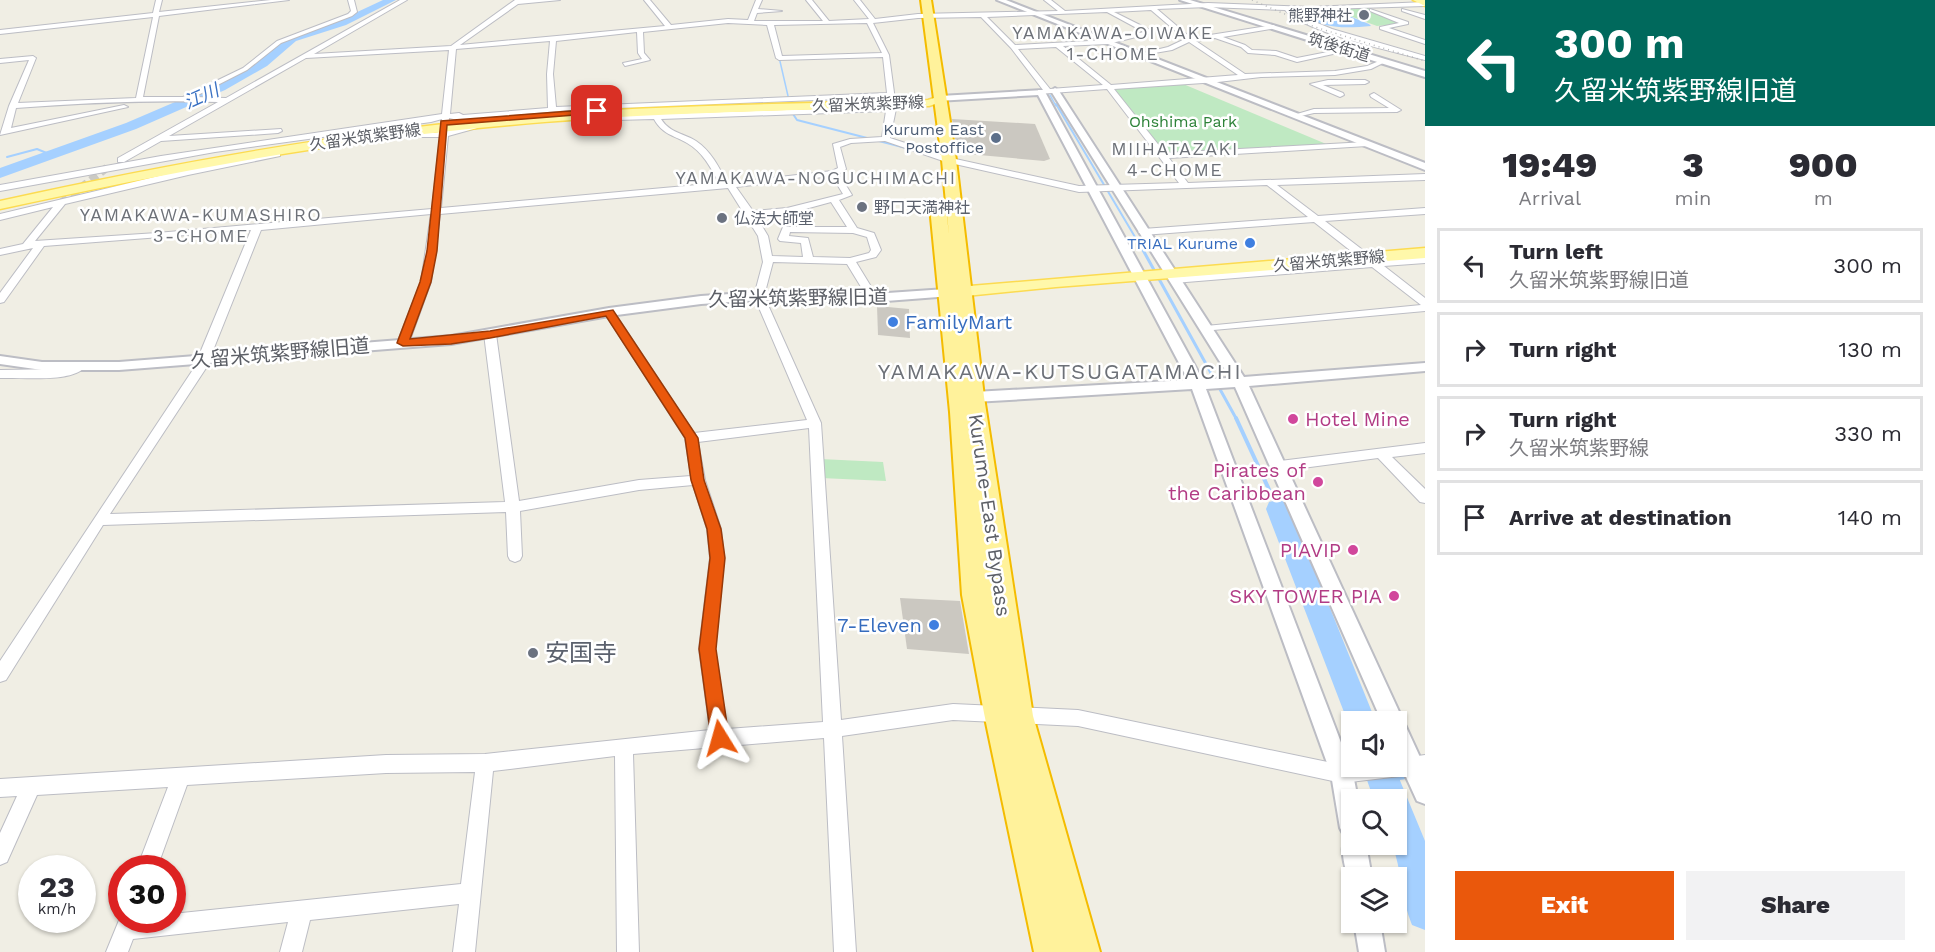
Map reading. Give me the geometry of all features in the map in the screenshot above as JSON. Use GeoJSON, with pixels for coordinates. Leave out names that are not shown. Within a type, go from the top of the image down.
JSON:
{"type":"FeatureCollection","features":[{"type":"Feature","properties":{"kind":"highway","name":"Kurume-East Bypass"},"geometry":{"type":"LineString","coordinates":[[922,8],[932,100],[943,156],[955,292],[960,412],[975,595],[1008,715],[1082,952]]}},
{"type":"Feature","properties":{"kind":"highway","name":"Kurume-East Bypass"},"geometry":{"type":"LineString","coordinates":[[955,292],[974,397],[1008,715],[1052,952]]}},
{"type":"Feature","properties":{"kind":"main road"},"geometry":{"type":"LineString","coordinates":[[1418,0],[1425,4]]}},
{"type":"Feature","properties":{"kind":"main road","name":"久留米筑紫野線"},"geometry":{"type":"LineString","coordinates":[[0,199],[240,152],[444,125],[655,110],[932,100]]}},
{"type":"Feature","properties":{"kind":"main road","name":"久留米筑紫野線"},"geometry":{"type":"LineString","coordinates":[[0,205],[221,159],[444,125]]}},
{"type":"Feature","properties":{"kind":"main road","name":"久留米筑紫野線"},"geometry":{"type":"LineString","coordinates":[[955,292],[1142,275],[1172,277],[1370,261],[1425,253]]}},
{"type":"Feature","properties":{"kind":"street"},"geometry":{"type":"LineString","coordinates":[[159,0],[139,99],[228,100]]}},
{"type":"Feature","properties":{"kind":"street"},"geometry":{"type":"LineString","coordinates":[[0,32],[286,0]]}},
{"type":"Feature","properties":{"kind":"street"},"geometry":{"type":"LineString","coordinates":[[184,99],[245,69],[279,42],[350,15],[354,12],[351,0]]}},
{"type":"Feature","properties":{"kind":"street"},"geometry":{"type":"LineString","coordinates":[[110,166],[404,0]]}},
{"type":"Feature","properties":{"kind":"street"},"geometry":{"type":"LineString","coordinates":[[403,343],[426,282],[432,251],[453,46],[518,1],[557,0]]}},
{"type":"Feature","properties":{"kind":"street"},"geometry":{"type":"LineString","coordinates":[[647,0],[669,26]]}},
{"type":"Feature","properties":{"kind":"street"},"geometry":{"type":"LineString","coordinates":[[751,21],[757,11],[759,0]]}},
{"type":"Feature","properties":{"kind":"street"},"geometry":{"type":"LineString","coordinates":[[809,0],[827,22]]}},
{"type":"Feature","properties":{"kind":"street"},"geometry":{"type":"LineString","coordinates":[[857,0],[871,21],[886,55],[891,102],[886,139]]}},
{"type":"Feature","properties":{"kind":"street"},"geometry":{"type":"LineString","coordinates":[[1000,0],[1040,14]]}},
{"type":"Feature","properties":{"kind":"street"},"geometry":{"type":"LineString","coordinates":[[1008,0],[1202,80],[1425,165]]}},
{"type":"Feature","properties":{"kind":"street"},"geometry":{"type":"LineString","coordinates":[[1047,0],[1064,13]]}},
{"type":"Feature","properties":{"kind":"street"},"geometry":{"type":"LineString","coordinates":[[1121,0],[1138,10]]}},
{"type":"Feature","properties":{"kind":"street","name":"筑後街道"},"geometry":{"type":"LineString","coordinates":[[1183,0],[1425,74]]}},
{"type":"Feature","properties":{"kind":"street"},"geometry":{"type":"LineString","coordinates":[[1296,0],[1311,9]]}},
{"type":"Feature","properties":{"kind":"street"},"geometry":{"type":"LineString","coordinates":[[1316,0],[1324,9]]}},
{"type":"Feature","properties":{"kind":"street"},"geometry":{"type":"LineString","coordinates":[[306,56],[496,45],[669,26],[751,21],[770,23],[871,21],[922,8],[983,16],[1203,5],[1324,9],[1425,4]]}},
{"type":"Feature","properties":{"kind":"street"},"geometry":{"type":"LineString","coordinates":[[1393,6],[1425,17]]}},
{"type":"Feature","properties":{"kind":"street"},"geometry":{"type":"LineString","coordinates":[[1368,8],[1406,23],[1382,28],[1425,42]]}},
{"type":"Feature","properties":{"kind":"street"},"geometry":{"type":"LineString","coordinates":[[1153,9],[1189,40],[1244,76]]}},
{"type":"Feature","properties":{"kind":"street"},"geometry":{"type":"LineString","coordinates":[[1291,9],[1287,11],[1295,16],[1394,50],[1425,58]]}},
{"type":"Feature","properties":{"kind":"street"},"geometry":{"type":"LineString","coordinates":[[757,11],[779,11]]}},
{"type":"Feature","properties":{"kind":"street"},"geometry":{"type":"LineString","coordinates":[[1013,47],[1111,42],[1150,32],[1108,11]]}},
{"type":"Feature","properties":{"kind":"street"},"geometry":{"type":"LineString","coordinates":[[983,16],[1013,47],[1048,91],[1119,189],[1143,232],[1240,382],[1280,466],[1388,711]]}},
{"type":"Feature","properties":{"kind":"street"},"geometry":{"type":"LineString","coordinates":[[770,23],[779,58],[886,55]]}},
{"type":"Feature","properties":{"kind":"street"},"geometry":{"type":"LineString","coordinates":[[1145,54],[1170,49],[1189,40],[1274,27]]}},
{"type":"Feature","properties":{"kind":"street"},"geometry":{"type":"LineString","coordinates":[[625,64],[647,60],[641,53],[640,30]]}},
{"type":"Feature","properties":{"kind":"street"},"geometry":{"type":"LineString","coordinates":[[1365,37],[1391,31]]}},
{"type":"Feature","properties":{"kind":"street"},"geometry":{"type":"LineString","coordinates":[[1215,36],[1243,46],[1250,52],[1276,53],[1297,60],[1347,50]]}},
{"type":"Feature","properties":{"kind":"street"},"geometry":{"type":"LineString","coordinates":[[1398,40],[1425,36]]}},
{"type":"Feature","properties":{"kind":"street"},"geometry":{"type":"LineString","coordinates":[[552,110],[550,74],[553,39]]}},
{"type":"Feature","properties":{"kind":"street"},"geometry":{"type":"LineString","coordinates":[[1111,42],[1301,114],[1425,165]]}},
{"type":"Feature","properties":{"kind":"street"},"geometry":{"type":"LineString","coordinates":[[1058,45],[1109,87],[1186,186]]}},
{"type":"Feature","properties":{"kind":"street"},"geometry":{"type":"LineString","coordinates":[[1369,57],[1394,50]]}},
{"type":"Feature","properties":{"kind":"street"},"geometry":{"type":"LineString","coordinates":[[1308,57],[1329,62]]}},
{"type":"Feature","properties":{"kind":"street"},"geometry":{"type":"LineString","coordinates":[[0,61],[33,58],[3,132]]}},
{"type":"Feature","properties":{"kind":"street"},"geometry":{"type":"LineString","coordinates":[[932,100],[1202,80],[1218,82],[1244,76],[1361,70],[1384,61]]}},
{"type":"Feature","properties":{"kind":"street"},"geometry":{"type":"LineString","coordinates":[[1340,64],[1361,70]]}},
{"type":"Feature","properties":{"kind":"street"},"geometry":{"type":"LineString","coordinates":[[1297,74],[1340,95]]}},
{"type":"Feature","properties":{"kind":"street"},"geometry":{"type":"LineString","coordinates":[[1317,85],[1328,82],[1365,82]]}},
{"type":"Feature","properties":{"kind":"street"},"geometry":{"type":"LineString","coordinates":[[1048,91],[1092,189],[1142,275],[1197,383],[1341,771]]}},
{"type":"Feature","properties":{"kind":"street"},"geometry":{"type":"LineString","coordinates":[[1301,114],[1314,111],[1397,110],[1374,95]]}},
{"type":"Feature","properties":{"kind":"street"},"geometry":{"type":"LineString","coordinates":[[13,106],[168,99]]}},
{"type":"Feature","properties":{"kind":"street"},"geometry":{"type":"LineString","coordinates":[[3,132],[168,99]]}},
{"type":"Feature","properties":{"kind":"street"},"geometry":{"type":"LineString","coordinates":[[0,217],[188,172],[290,152],[379,138],[430,133],[432,136],[459,115],[458,118],[552,110],[655,110],[668,134],[695,144],[706,154],[727,185],[751,214],[765,237],[769,259],[766,279],[759,296],[815,423],[845,952]]}},
{"type":"Feature","properties":{"kind":"street"},"geometry":{"type":"LineString","coordinates":[[0,188],[110,166],[276,139],[431,120],[444,125]]}},
{"type":"Feature","properties":{"kind":"street"},"geometry":{"type":"LineString","coordinates":[[158,140],[371,124],[377,127]]}},
{"type":"Feature","properties":{"kind":"street"},"geometry":{"type":"LineString","coordinates":[[0,252],[28,244],[121,239],[727,185],[834,173],[843,169],[836,146],[850,141],[886,139],[943,156],[1079,189],[1425,177]]}},
{"type":"Feature","properties":{"kind":"street"},"geometry":{"type":"LineString","coordinates":[[1164,156],[1367,144]]}},
{"type":"Feature","properties":{"kind":"street"},"geometry":{"type":"LineString","coordinates":[[751,214],[776,212],[848,195],[834,173]]}},
{"type":"Feature","properties":{"kind":"street"},"geometry":{"type":"LineString","coordinates":[[1267,182],[1425,303]]}},
{"type":"Feature","properties":{"kind":"street"},"geometry":{"type":"LineString","coordinates":[[833,198],[854,230]]}},
{"type":"Feature","properties":{"kind":"street"},"geometry":{"type":"LineString","coordinates":[[28,244],[61,203]]}},
{"type":"Feature","properties":{"kind":"street"},"geometry":{"type":"LineString","coordinates":[[1143,232],[1425,211]]}},
{"type":"Feature","properties":{"kind":"street"},"geometry":{"type":"LineString","coordinates":[[776,212],[786,229],[783,239],[805,240],[809,260]]}},
{"type":"Feature","properties":{"kind":"street"},"geometry":{"type":"LineString","coordinates":[[0,675],[206,359],[206,353],[257,227]]}},
{"type":"Feature","properties":{"kind":"street"},"geometry":{"type":"LineString","coordinates":[[769,259],[850,261],[873,255],[876,250],[871,235],[854,230],[786,229]]}},
{"type":"Feature","properties":{"kind":"street"},"geometry":{"type":"LineString","coordinates":[[0,300],[41,243]]}},
{"type":"Feature","properties":{"kind":"street"},"geometry":{"type":"LineString","coordinates":[[1370,261],[1425,260]]}},
{"type":"Feature","properties":{"kind":"street"},"geometry":{"type":"LineString","coordinates":[[850,261],[873,298]]}},
{"type":"Feature","properties":{"kind":"street","name":"久留米筑紫野線旧道"},"geometry":{"type":"LineString","coordinates":[[0,360],[78,368],[206,359],[451,340],[609,312],[701,300],[759,296],[873,298],[955,292]]}},
{"type":"Feature","properties":{"kind":"street"},"geometry":{"type":"LineString","coordinates":[[1206,329],[1425,308]]}},
{"type":"Feature","properties":{"kind":"street"},"geometry":{"type":"LineString","coordinates":[[609,312],[692,438],[698,480],[714,529],[717,558],[707,649],[720,738]]}},
{"type":"Feature","properties":{"kind":"street"},"geometry":{"type":"LineString","coordinates":[[490,334],[513,507],[515,556]]}},
{"type":"Feature","properties":{"kind":"street","name":"久留米筑紫野線旧道"},"geometry":{"type":"LineString","coordinates":[[0,348],[38,357],[69,358],[76,362],[78,368]]}},
{"type":"Feature","properties":{"kind":"street"},"geometry":{"type":"LineString","coordinates":[[974,397],[1240,382],[1425,367]]}},
{"type":"Feature","properties":{"kind":"street"},"geometry":{"type":"LineString","coordinates":[[0,374],[66,373],[78,368]]}},
{"type":"Feature","properties":{"kind":"street"},"geometry":{"type":"LineString","coordinates":[[692,438],[815,423]]}},
{"type":"Feature","properties":{"kind":"street"},"geometry":{"type":"LineString","coordinates":[[1280,466],[1425,448]]}},
{"type":"Feature","properties":{"kind":"street"},"geometry":{"type":"LineString","coordinates":[[1383,454],[1425,498]]}},
{"type":"Feature","properties":{"kind":"street"},"geometry":{"type":"LineString","coordinates":[[99,520],[513,507],[639,485],[698,480]]}},
{"type":"Feature","properties":{"kind":"street"},"geometry":{"type":"LineString","coordinates":[[0,788],[386,764],[485,763],[624,747],[834,729],[953,712],[1078,718],[1341,774]]}},
{"type":"Feature","properties":{"kind":"street"},"geometry":{"type":"LineString","coordinates":[[1407,746],[1419,765],[1425,793]]}},
{"type":"Feature","properties":{"kind":"street"},"geometry":{"type":"LineString","coordinates":[[624,747],[628,952]]}},
{"type":"Feature","properties":{"kind":"street"},"geometry":{"type":"LineString","coordinates":[[464,952],[485,763]]}},
{"type":"Feature","properties":{"kind":"street"},"geometry":{"type":"LineString","coordinates":[[152,855],[181,776]]}},
{"type":"Feature","properties":{"kind":"street"},"geometry":{"type":"LineString","coordinates":[[0,855],[31,786]]}},
{"type":"Feature","properties":{"kind":"street"},"geometry":{"type":"LineString","coordinates":[[186,919],[471,893]]}},
{"type":"Feature","properties":{"kind":"street"},"geometry":{"type":"LineString","coordinates":[[291,952],[302,909]]}},
{"type":"Feature","properties":{"kind":"street"},"geometry":{"type":"LineString","coordinates":[[117,952],[124,933]]}},
{"type":"Feature","properties":{"kind":"street"},"geometry":{"type":"LineString","coordinates":[[1369,933],[1372,952]]}},
{"type":"Feature","properties":{"kind":"green space"},"geometry":{"type":"Polygon","coordinates":[[[1368,8],[1406,23],[1377,26],[1331,9],[1368,8]]]}},
{"type":"Feature","properties":{"kind":"green space","name":"Ohshima Park"},"geometry":{"type":"Polygon","coordinates":[[[1176,81],[1331,146],[1163,156],[1156,148],[1153,138],[1109,87],[1176,81]]]}},
{"type":"Feature","properties":{"kind":"green space"},"geometry":{"type":"Polygon","coordinates":[[[820,459],[883,462],[886,481],[821,478],[820,459]]]}},
{"type":"Feature","properties":{"kind":"water"},"geometry":{"type":"Polygon","coordinates":[[[1334,10],[1371,26],[1331,26],[1294,12],[1334,10]]]}},
{"type":"Feature","properties":{"kind":"building","name":"Kurume East Postoffice"},"geometry":{"type":"Polygon","coordinates":[[[952,119],[1035,124],[1050,159],[1044,161],[957,153],[952,119]]]}},
{"type":"Feature","properties":{"kind":"building","name":"FamilyMart"},"geometry":{"type":"Polygon","coordinates":[[[877,306],[909,309],[910,338],[878,335],[877,306]]]}},
{"type":"Feature","properties":{"kind":"building","name":"7-Eleven"},"geometry":{"type":"Polygon","coordinates":[[[900,598],[960,601],[969,654],[907,649],[900,598]]]}},
{"type":"Feature","properties":{"kind":"waterway","name":"江川"},"geometry":{"type":"LineString","coordinates":[[0,173],[131,126],[221,87],[263,63],[292,39],[342,23],[391,0]]}},
{"type":"Feature","properties":{"kind":"waterway"},"geometry":{"type":"LineString","coordinates":[[779,57],[788,96]]}},
{"type":"Feature","properties":{"kind":"waterway"},"geometry":{"type":"LineString","coordinates":[[1050,95],[1056,106]]}},
{"type":"Feature","properties":{"kind":"waterway"},"geometry":{"type":"LineString","coordinates":[[1056,104],[1138,242]]}},
{"type":"Feature","properties":{"kind":"waterway"},"geometry":{"type":"LineString","coordinates":[[793,114],[797,120],[910,149]]}},
{"type":"Feature","properties":{"kind":"waterway"},"geometry":{"type":"LineString","coordinates":[[7,157],[37,149],[49,154]]}},
{"type":"Feature","properties":{"kind":"waterway"},"geometry":{"type":"LineString","coordinates":[[1138,241],[1237,419]]}},
{"type":"Feature","properties":{"kind":"waterway"},"geometry":{"type":"LineString","coordinates":[[1237,419],[1278,509]]}},
{"type":"Feature","properties":{"kind":"waterway"},"geometry":{"type":"LineString","coordinates":[[1278,509],[1357,711]]}},
{"type":"Feature","properties":{"kind":"waterway"},"geometry":{"type":"LineString","coordinates":[[1383,780],[1409,776]]}},
{"type":"Feature","properties":{"kind":"waterway"},"geometry":{"type":"LineString","coordinates":[[1382,777],[1387,789]]}},
{"type":"Feature","properties":{"kind":"waterway"},"geometry":{"type":"LineString","coordinates":[[1407,840],[1414,857],[1425,912]]}},
{"type":"Feature","properties":{"kind":"tunnel"},"geometry":{"type":"LineString","coordinates":[[61,203],[109,166]]}},
{"type":"Feature","properties":{"kind":"railway"},"geometry":{"type":"LineString","coordinates":[[1252,0],[1315,27],[1425,61]]}},
{"type":"Feature","properties":{"kind":"place","name":"熊野神社"},"geometry":{"type":"Point","coordinates":[1364,15]}},
{"type":"Feature","properties":{"kind":"place","name":"Kurume East Postoffice"},"geometry":{"type":"Point","coordinates":[996,138]}},
{"type":"Feature","properties":{"kind":"place","name":"野口天満神社"},"geometry":{"type":"Point","coordinates":[862,207]}},
{"type":"Feature","properties":{"kind":"place","name":"仏法大師堂"},"geometry":{"type":"Point","coordinates":[722,218]}},
{"type":"Feature","properties":{"kind":"place","name":"TRIAL Kurume"},"geometry":{"type":"Point","coordinates":[1250,243]}},
{"type":"Feature","properties":{"kind":"place","name":"FamilyMart"},"geometry":{"type":"Point","coordinates":[893,322]}},
{"type":"Feature","properties":{"kind":"place","name":"Hotel Mine"},"geometry":{"type":"Point","coordinates":[1293,419]}},
{"type":"Feature","properties":{"kind":"place","name":"Pirates of the Caribbean"},"geometry":{"type":"Point","coordinates":[1318,482]}},
{"type":"Feature","properties":{"kind":"place","name":"PIAVIP"},"geometry":{"type":"Point","coordinates":[1353,550]}},
{"type":"Feature","properties":{"kind":"place","name":"SKY TOWER PIA"},"geometry":{"type":"Point","coordinates":[1394,596]}},
{"type":"Feature","properties":{"kind":"place","name":"7-Eleven"},"geometry":{"type":"Point","coordinates":[934,625]}},
{"type":"Feature","properties":{"kind":"place","name":"安国寺"},"geometry":{"type":"Point","coordinates":[533,653]}},
{"type":"Feature","properties":{"kind":"district","name":"YAMAKAWA-OIWAKE 1-CHOME"},"geometry":{"type":"Point","coordinates":[1113,42]}},
{"type":"Feature","properties":{"kind":"district","name":"MIIHATAZAKI 4-CHOME"},"geometry":{"type":"Point","coordinates":[1175,158]}},
{"type":"Feature","properties":{"kind":"district","name":"YAMAKAWA-NOGUCHIMACHI"},"geometry":{"type":"Point","coordinates":[816,177]}},
{"type":"Feature","properties":{"kind":"district","name":"YAMAKAWA-KUMASHIRO 3-CHOME"},"geometry":{"type":"Point","coordinates":[201,224]}},
{"type":"Feature","properties":{"kind":"district","name":"YAMAKAWA-KUTSUGATAMACHI"},"geometry":{"type":"Point","coordinates":[1060,371]}},
{"type":"Feature","properties":{"kind":"route"},"geometry":{"type":"LineString","coordinates":[[597,111],[443,123],[432,251],[426,282],[403,343],[451,340],[609,312],[692,438],[698,480],[714,529],[717,558],[707,649],[720,738]]}}]}
